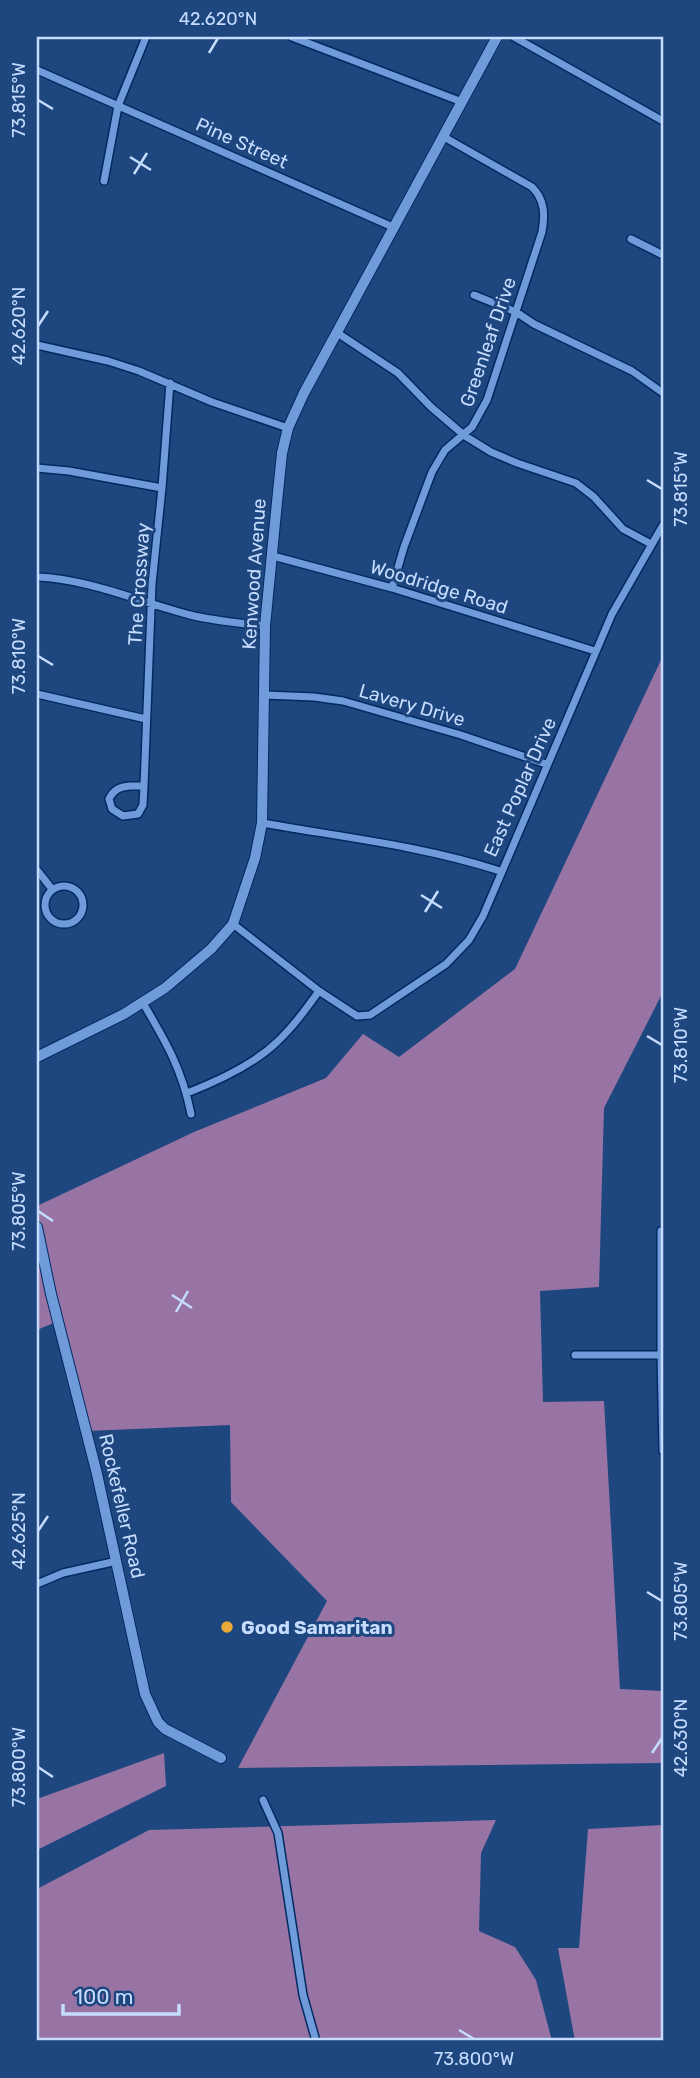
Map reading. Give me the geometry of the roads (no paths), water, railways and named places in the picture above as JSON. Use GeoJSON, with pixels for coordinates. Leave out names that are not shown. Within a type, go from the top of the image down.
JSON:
{"type":"FeatureCollection","features":[{"type":"Feature","properties":{"kind":"street"},"geometry":{"type":"LineString","coordinates":[[104,181],[118,106],[146,37]]}},
{"type":"Feature","properties":{"kind":"street"},"geometry":{"type":"LineString","coordinates":[[292,37],[462,102]]}},
{"type":"Feature","properties":{"kind":"street","name":"Kenwood Avenue"},"geometry":{"type":"LineString","coordinates":[[37,1058],[165,989],[211,949],[233,924],[255,858],[262,824],[265,626],[279,478],[288,428],[336,332],[497,37]]}},
{"type":"Feature","properties":{"kind":"street"},"geometry":{"type":"LineString","coordinates":[[514,37],[663,121]]}},
{"type":"Feature","properties":{"kind":"street","name":"Pine Street"},"geometry":{"type":"LineString","coordinates":[[37,70],[395,228]]}},
{"type":"Feature","properties":{"kind":"street","name":"Greenleaf Drive"},"geometry":{"type":"LineString","coordinates":[[392,589],[408,534],[432,472],[444,450],[465,436],[479,419],[487,400],[542,232],[544,210],[540,198],[525,182],[444,136]]}},
{"type":"Feature","properties":{"kind":"street"},"geometry":{"type":"LineString","coordinates":[[631,239],[663,255]]}},
{"type":"Feature","properties":{"kind":"street"},"geometry":{"type":"LineString","coordinates":[[474,296],[516,312],[534,324],[632,371],[663,393]]}},
{"type":"Feature","properties":{"kind":"street"},"geometry":{"type":"LineString","coordinates":[[336,332],[398,373],[431,407],[465,436],[491,452],[576,483],[594,497],[623,528],[651,544]]}},
{"type":"Feature","properties":{"kind":"street"},"geometry":{"type":"LineString","coordinates":[[37,345],[108,361],[170,383],[212,402],[288,428]]}},
{"type":"Feature","properties":{"kind":"street","name":"The Crossway"},"geometry":{"type":"LineString","coordinates":[[144,786],[119,788],[112,793],[109,799],[112,809],[123,817],[138,814],[143,805],[144,786],[146,719],[152,604],[152,584],[170,383]]}},
{"type":"Feature","properties":{"kind":"street"},"geometry":{"type":"LineString","coordinates":[[37,468],[162,488]]}},
{"type":"Feature","properties":{"kind":"street","name":"East Poplar Drive"},"geometry":{"type":"LineString","coordinates":[[319,991],[357,1016],[370,1015],[423,981],[460,952],[470,940],[483,916],[595,651],[620,598],[663,525]]}},
{"type":"Feature","properties":{"kind":"street","name":"Woodridge Road"},"geometry":{"type":"LineString","coordinates":[[273,556],[595,651]]}},
{"type":"Feature","properties":{"kind":"street"},"geometry":{"type":"LineString","coordinates":[[37,577],[63,579],[193,615],[265,626]]}},
{"type":"Feature","properties":{"kind":"street"},"geometry":{"type":"LineString","coordinates":[[37,694],[146,719]]}},
{"type":"Feature","properties":{"kind":"street","name":"Lavery Drive"},"geometry":{"type":"LineString","coordinates":[[265,695],[344,701],[461,735],[546,764]]}},
{"type":"Feature","properties":{"kind":"street"},"geometry":{"type":"LineString","coordinates":[[262,824],[427,851],[500,872]]}},
{"type":"Feature","properties":{"kind":"street"},"geometry":{"type":"LineString","coordinates":[[37,870],[52,889]]}},
{"type":"Feature","properties":{"kind":"street"},"geometry":{"type":"LineString","coordinates":[[69,887],[80,895],[83,911],[74,921],[61,922],[47,913],[44,902],[52,889],[69,887]]}},
{"type":"Feature","properties":{"kind":"street"},"geometry":{"type":"LineString","coordinates":[[187,1093],[242,1067],[275,1044],[319,991],[233,924]]}},
{"type":"Feature","properties":{"kind":"street"},"geometry":{"type":"LineString","coordinates":[[143,1003],[168,1045],[185,1084],[191,1114]]}},
{"type":"Feature","properties":{"kind":"street","name":"Rockefeller Road"},"geometry":{"type":"LineString","coordinates":[[37,1227],[117,1561],[145,1694],[158,1722],[171,1733],[221,1758]]}},
{"type":"Feature","properties":{"kind":"street"},"geometry":{"type":"LineString","coordinates":[[662,1232],[660,1355],[663,1451]]}},
{"type":"Feature","properties":{"kind":"street"},"geometry":{"type":"LineString","coordinates":[[575,1355],[660,1355]]}},
{"type":"Feature","properties":{"kind":"street"},"geometry":{"type":"LineString","coordinates":[[37,1584],[63,1573],[117,1561]]}},
{"type":"Feature","properties":{"kind":"street"},"geometry":{"type":"LineString","coordinates":[[263,1800],[278,1833],[303,1995],[316,2041]]}},
{"type":"Feature","properties":{"kind":"place","name":"Good Samaritan"},"geometry":{"type":"Point","coordinates":[227,1627]}}]}
